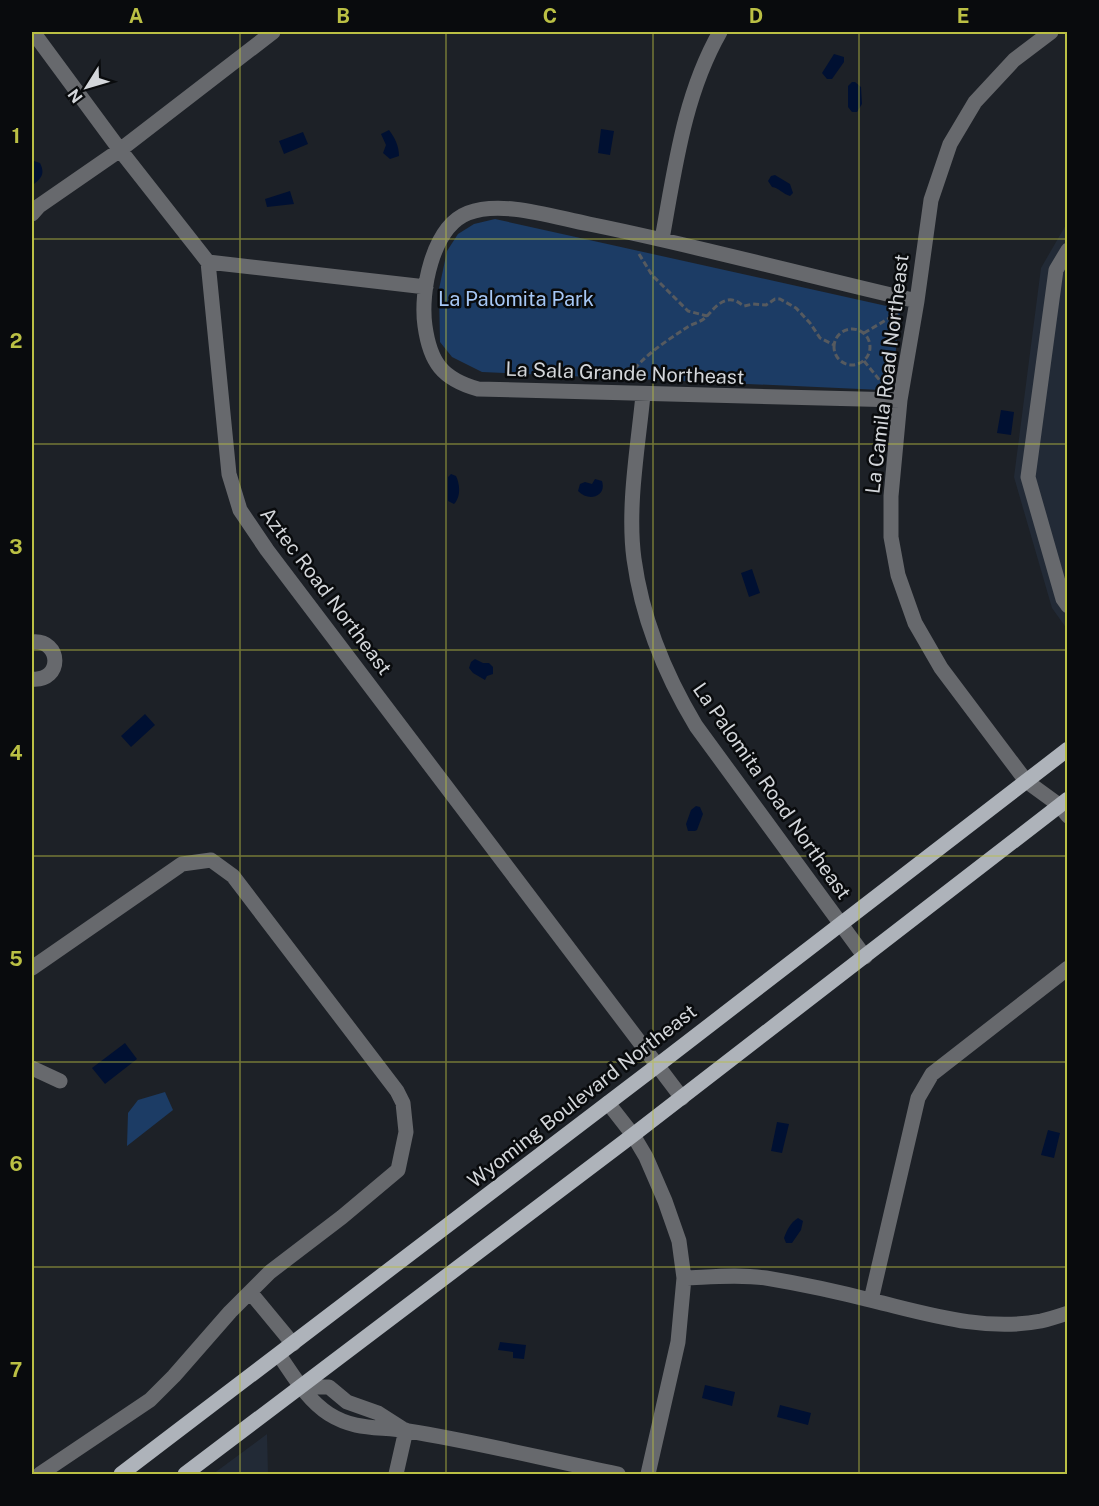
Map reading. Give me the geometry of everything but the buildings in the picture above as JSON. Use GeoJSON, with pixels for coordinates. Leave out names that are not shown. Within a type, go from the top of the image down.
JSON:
{"type":"FeatureCollection","features":[{"type":"Feature","properties":{"kind":"main road","name":"Wyoming Boulevard Northeast"},"geometry":{"type":"LineString","coordinates":[[121,1474],[1068,749]]}},
{"type":"Feature","properties":{"kind":"main road"},"geometry":{"type":"LineString","coordinates":[[185,1474],[1065,807]]}},
{"type":"Feature","properties":{"kind":"street"},"geometry":{"type":"LineString","coordinates":[[33,32],[120,150],[208,262],[426,287]]}},
{"type":"Feature","properties":{"kind":"street"},"geometry":{"type":"LineString","coordinates":[[32,214],[39,206],[120,150],[273,32]]}},
{"type":"Feature","properties":{"kind":"street"},"geometry":{"type":"LineString","coordinates":[[662,239],[679,142],[690,101],[711,48],[720,32]]}},
{"type":"Feature","properties":{"kind":"street","name":"La Camila Road Northeast"},"geometry":{"type":"LineString","coordinates":[[1052,32],[1014,60],[975,102],[950,144],[931,200],[900,400],[891,507],[891,537],[902,585],[915,622],[941,668],[1026,781],[1065,807]]}},
{"type":"Feature","properties":{"kind":"street","name":"La Sala Grande Northeast"},"geometry":{"type":"LineString","coordinates":[[900,400],[478,390],[458,384],[440,369],[428,346],[424,320],[426,287],[439,238],[466,213],[488,208],[514,209],[662,239],[917,301]]}},
{"type":"Feature","properties":{"kind":"street"},"geometry":{"type":"LineString","coordinates":[[1068,250],[1056,270],[1028,477],[1063,599],[1068,606]]}},
{"type":"Feature","properties":{"kind":"street","name":"Aztec Road Northeast"},"geometry":{"type":"LineString","coordinates":[[208,262],[229,474],[240,510],[267,550],[682,1098]]}},
{"type":"Feature","properties":{"kind":"street","name":"La Palomita Road Northeast"},"geometry":{"type":"LineString","coordinates":[[643,395],[633,495],[634,558],[644,607],[674,689],[696,726],[865,957]]}},
{"type":"Feature","properties":{"kind":"street"},"geometry":{"type":"LineString","coordinates":[[32,642],[44,643],[53,652],[55,665],[48,676],[43,679],[32,679]]}},
{"type":"Feature","properties":{"kind":"street"},"geometry":{"type":"LineString","coordinates":[[32,968],[182,864],[211,860],[233,876],[397,1091],[403,1103],[406,1132],[398,1170],[342,1217],[270,1272],[150,1400],[40,1474]]}},
{"type":"Feature","properties":{"kind":"street"},"geometry":{"type":"LineString","coordinates":[[871,1300],[918,1098],[932,1074],[1068,968]]}},
{"type":"Feature","properties":{"kind":"street"},"geometry":{"type":"LineString","coordinates":[[32,1068],[60,1081]]}},
{"type":"Feature","properties":{"kind":"street"},"geometry":{"type":"LineString","coordinates":[[608,1103],[646,1157],[679,1241],[684,1278],[678,1341],[648,1474]]}},
{"type":"Feature","properties":{"kind":"street"},"geometry":{"type":"LineString","coordinates":[[684,1278],[734,1276],[765,1278],[934,1316],[973,1322],[1000,1324],[1041,1321],[1068,1313]]}},
{"type":"Feature","properties":{"kind":"street"},"geometry":{"type":"LineString","coordinates":[[250,1292],[292,1344]]}},
{"type":"Feature","properties":{"kind":"street"},"geometry":{"type":"LineString","coordinates":[[279,1355],[319,1407],[348,1423],[363,1428],[406,1430],[618,1474]]}},
{"type":"Feature","properties":{"kind":"street"},"geometry":{"type":"LineString","coordinates":[[302,1387],[329,1388],[347,1402],[378,1413],[406,1430]]}},
{"type":"Feature","properties":{"kind":"street"},"geometry":{"type":"LineString","coordinates":[[396,1474],[406,1430]]}},
{"type":"Feature","properties":{"kind":"path"},"geometry":{"type":"LineString","coordinates":[[639,254],[652,275],[688,311],[707,316]]}},
{"type":"Feature","properties":{"kind":"path"},"geometry":{"type":"LineString","coordinates":[[626,382],[629,375],[644,360],[726,300],[736,300],[744,306],[766,305],[780,298],[796,308],[820,338],[834,345]]}},
{"type":"Feature","properties":{"kind":"path"},"geometry":{"type":"LineString","coordinates":[[864,333],[897,313]]}},
{"type":"Feature","properties":{"kind":"path"},"geometry":{"type":"LineString","coordinates":[[855,329],[864,333],[870,342],[870,349],[864,361],[857,365],[843,363],[838,358],[834,345],[837,338],[848,330],[855,329]]}},
{"type":"Feature","properties":{"kind":"path"},"geometry":{"type":"LineString","coordinates":[[864,361],[887,389]]}},
{"type":"Feature","properties":{"kind":"shaded area"},"geometry":{"type":"Polygon","coordinates":[[[834,54],[844,57],[844,62],[832,79],[827,79],[822,73],[834,54]]]}},
{"type":"Feature","properties":{"kind":"shaded area"},"geometry":{"type":"Polygon","coordinates":[[[852,82],[861,87],[862,104],[857,112],[852,112],[848,107],[848,86],[852,82]]]}},
{"type":"Feature","properties":{"kind":"shaded area"},"geometry":{"type":"Polygon","coordinates":[[[601,129],[614,131],[610,155],[598,153],[601,129]]]}},
{"type":"Feature","properties":{"kind":"shaded area"},"geometry":{"type":"Polygon","coordinates":[[[389,130],[396,142],[399,156],[390,159],[383,153],[386,145],[381,134],[389,130]]]}},
{"type":"Feature","properties":{"kind":"shaded area"},"geometry":{"type":"Polygon","coordinates":[[[303,132],[308,144],[284,154],[279,141],[303,132]]]}},
{"type":"Feature","properties":{"kind":"shaded area"},"geometry":{"type":"Polygon","coordinates":[[[32,162],[40,163],[42,172],[41,177],[34,184],[32,182],[32,162]]]}},
{"type":"Feature","properties":{"kind":"shaded area"},"geometry":{"type":"Polygon","coordinates":[[[775,175],[790,184],[793,193],[790,196],[772,187],[768,181],[771,176],[775,175]]]}},
{"type":"Feature","properties":{"kind":"shaded area"},"geometry":{"type":"Polygon","coordinates":[[[290,191],[294,204],[267,207],[265,199],[290,191]]]}},
{"type":"Feature","properties":{"kind":"shaded area"},"geometry":{"type":"Polygon","coordinates":[[[1067,223],[1067,629],[1052,608],[1014,477],[1041,268],[1067,223]]]}},
{"type":"Feature","properties":{"kind":"shaded area"},"geometry":{"type":"Polygon","coordinates":[[[1001,410],[1014,412],[1011,435],[997,433],[1001,410]]]}},
{"type":"Feature","properties":{"kind":"shaded area"},"geometry":{"type":"Polygon","coordinates":[[[451,474],[456,476],[459,487],[458,498],[454,504],[448,501],[448,477],[451,474]]]}},
{"type":"Feature","properties":{"kind":"shaded area"},"geometry":{"type":"Polygon","coordinates":[[[595,479],[602,481],[602,491],[599,494],[591,497],[578,491],[580,484],[585,482],[592,484],[595,479]]]}},
{"type":"Feature","properties":{"kind":"shaded area"},"geometry":{"type":"Polygon","coordinates":[[[752,569],[760,593],[749,597],[741,573],[752,569]]]}},
{"type":"Feature","properties":{"kind":"shaded area"},"geometry":{"type":"Polygon","coordinates":[[[475,659],[489,663],[493,667],[493,674],[487,676],[485,680],[473,673],[469,668],[475,659]]]}},
{"type":"Feature","properties":{"kind":"shaded area"},"geometry":{"type":"Polygon","coordinates":[[[145,714],[155,725],[131,747],[121,736],[145,714]]]}},
{"type":"Feature","properties":{"kind":"shaded area"},"geometry":{"type":"Polygon","coordinates":[[[696,806],[700,807],[703,814],[697,830],[688,831],[686,824],[691,810],[696,806]]]}},
{"type":"Feature","properties":{"kind":"shaded area"},"geometry":{"type":"Polygon","coordinates":[[[125,1043],[137,1059],[105,1084],[92,1068],[125,1043]]]}},
{"type":"Feature","properties":{"kind":"shaded area"},"geometry":{"type":"Polygon","coordinates":[[[777,1122],[789,1124],[782,1153],[771,1151],[777,1122]]]}},
{"type":"Feature","properties":{"kind":"shaded area"},"geometry":{"type":"Polygon","coordinates":[[[1048,1130],[1060,1133],[1054,1158],[1041,1155],[1048,1130]]]}},
{"type":"Feature","properties":{"kind":"shaded area"},"geometry":{"type":"Polygon","coordinates":[[[798,1218],[803,1221],[801,1230],[792,1243],[786,1243],[784,1238],[786,1232],[798,1218]]]}},
{"type":"Feature","properties":{"kind":"shaded area"},"geometry":{"type":"Polygon","coordinates":[[[500,1342],[526,1345],[524,1359],[513,1358],[513,1352],[498,1350],[500,1342]]]}},
{"type":"Feature","properties":{"kind":"shaded area"},"geometry":{"type":"Polygon","coordinates":[[[705,1385],[735,1392],[732,1406],[702,1398],[705,1385]]]}},
{"type":"Feature","properties":{"kind":"shaded area"},"geometry":{"type":"Polygon","coordinates":[[[780,1405],[811,1413],[808,1425],[777,1417],[780,1405]]]}},
{"type":"Feature","properties":{"kind":"shaded area"},"geometry":{"type":"Polygon","coordinates":[[[267,1434],[268,1474],[213,1474],[267,1434]]]}},
{"type":"Feature","properties":{"kind":"green space","name":"La Palomita Park"},"geometry":{"type":"Polygon","coordinates":[[[495,219],[891,307],[900,312],[892,386],[882,390],[482,372],[452,357],[440,342],[439,289],[447,251],[458,234],[474,224],[495,219]]]}},
{"type":"Feature","properties":{"kind":"green space"},"geometry":{"type":"Polygon","coordinates":[[[165,1092],[173,1110],[127,1146],[128,1113],[138,1100],[165,1092]]]}}]}
